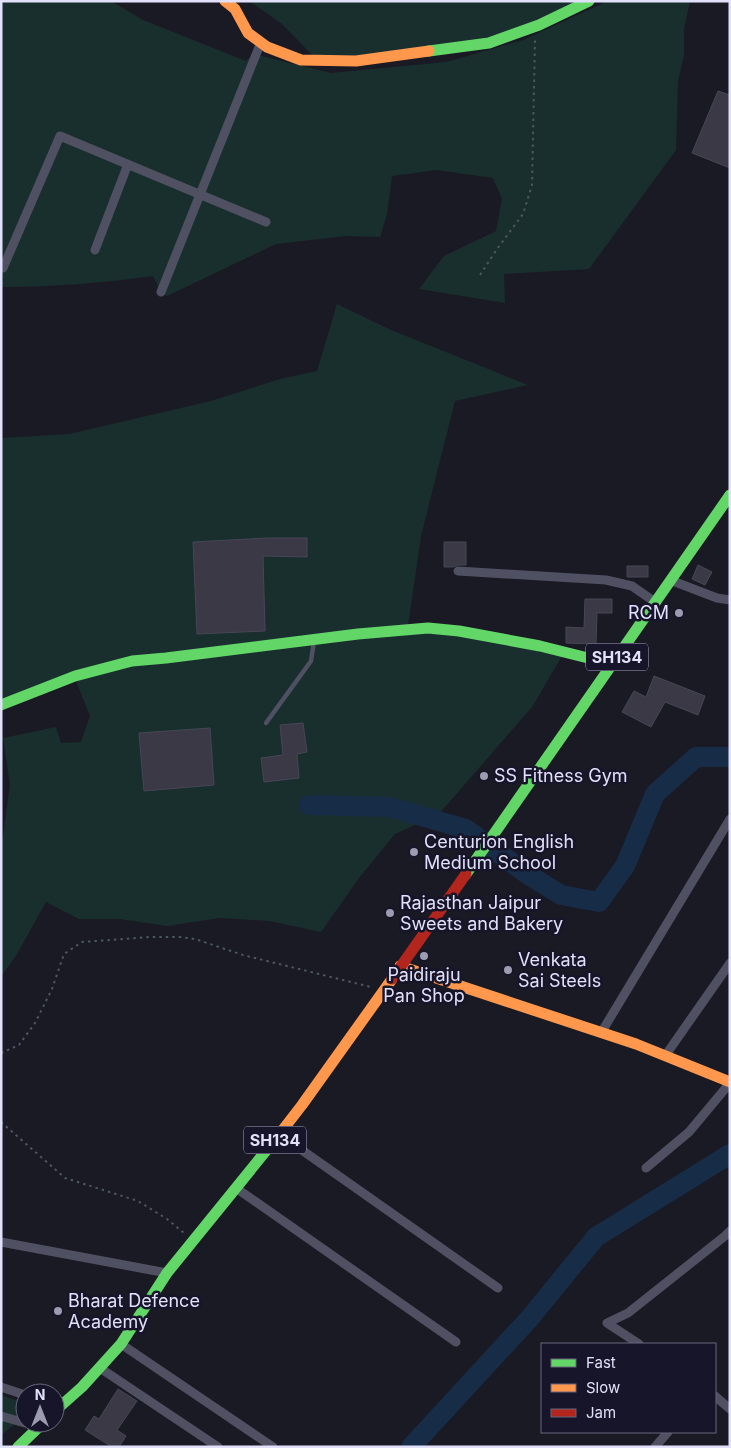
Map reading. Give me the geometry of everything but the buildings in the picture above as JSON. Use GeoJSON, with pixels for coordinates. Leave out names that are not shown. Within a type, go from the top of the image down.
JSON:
{"type":"FeatureCollection","features":[{"type":"Feature","properties":{"kind":"main road"},"geometry":{"type":"LineString","coordinates":[[225,1],[235,9],[248,33],[266,47],[301,60],[356,61],[489,43],[535,26],[589,1]]}},
{"type":"Feature","properties":{"kind":"main road","name":"SH134"},"geometry":{"type":"LineString","coordinates":[[65,1401],[82,1387],[120,1344],[167,1273],[280,1134],[478,855],[505,820],[610,666],[730,496]]}},
{"type":"Feature","properties":{"kind":"main road"},"geometry":{"type":"LineString","coordinates":[[1,705],[75,676],[132,661],[358,634],[428,628],[459,631],[540,646],[588,658],[610,666]]}},
{"type":"Feature","properties":{"kind":"main road"},"geometry":{"type":"LineString","coordinates":[[400,966],[636,1044],[730,1083]]}},
{"type":"Feature","properties":{"kind":"main road"},"geometry":{"type":"LineString","coordinates":[[23,1445],[34,1433]]}},
{"type":"Feature","properties":{"kind":"street"},"geometry":{"type":"LineString","coordinates":[[160,292],[261,42]]}},
{"type":"Feature","properties":{"kind":"street"},"geometry":{"type":"LineString","coordinates":[[3,268],[60,136],[266,222]]}},
{"type":"Feature","properties":{"kind":"street"},"geometry":{"type":"LineString","coordinates":[[94,250],[128,164]]}},
{"type":"Feature","properties":{"kind":"street"},"geometry":{"type":"LineString","coordinates":[[458,571],[606,580],[632,586],[655,602]]}},
{"type":"Feature","properties":{"kind":"street"},"geometry":{"type":"LineString","coordinates":[[670,580],[718,598],[730,600]]}},
{"type":"Feature","properties":{"kind":"street"},"geometry":{"type":"LineString","coordinates":[[601,1033],[730,819]]}},
{"type":"Feature","properties":{"kind":"street"},"geometry":{"type":"LineString","coordinates":[[665,1056],[730,963]]}},
{"type":"Feature","properties":{"kind":"street"},"geometry":{"type":"LineString","coordinates":[[646,1168],[689,1132],[730,1083]]}},
{"type":"Feature","properties":{"kind":"street"},"geometry":{"type":"LineString","coordinates":[[280,1134],[498,1288]]}},
{"type":"Feature","properties":{"kind":"street"},"geometry":{"type":"LineString","coordinates":[[236,1188],[456,1342]]}},
{"type":"Feature","properties":{"kind":"street"},"geometry":{"type":"LineString","coordinates":[[637,1343],[607,1323],[628,1313],[730,1231]]}},
{"type":"Feature","properties":{"kind":"street"},"geometry":{"type":"LineString","coordinates":[[1,1242],[167,1273]]}},
{"type":"Feature","properties":{"kind":"street"},"geometry":{"type":"LineString","coordinates":[[120,1344],[273,1447]]}},
{"type":"Feature","properties":{"kind":"street"},"geometry":{"type":"LineString","coordinates":[[100,1368],[218,1447]]}},
{"type":"Feature","properties":{"kind":"street"},"geometry":{"type":"LineString","coordinates":[[1,1387],[15,1392]]}},
{"type":"Feature","properties":{"kind":"street"},"geometry":{"type":"LineString","coordinates":[[716,1397],[730,1409]]}},
{"type":"Feature","properties":{"kind":"street"},"geometry":{"type":"LineString","coordinates":[[1,1416],[15,1420]]}},
{"type":"Feature","properties":{"kind":"street"},"geometry":{"type":"LineString","coordinates":[[655,1447],[667,1433]]}},
{"type":"Feature","properties":{"kind":"lane"},"geometry":{"type":"LineString","coordinates":[[266,723],[311,661],[314,639]]}},
{"type":"Feature","properties":{"kind":"path"},"geometry":{"type":"LineString","coordinates":[[480,275],[523,214],[532,185],[535,26]]}},
{"type":"Feature","properties":{"kind":"path"},"geometry":{"type":"LineString","coordinates":[[1,1053],[19,1045],[25,1038],[35,1023],[52,989],[64,954],[82,942],[150,937],[195,939],[243,955],[383,990]]}},
{"type":"Feature","properties":{"kind":"path"},"geometry":{"type":"LineString","coordinates":[[1,1122],[65,1178],[138,1201],[167,1219],[193,1240]]}},
{"type":"Feature","properties":{"kind":"green space"},"geometry":{"type":"Polygon","coordinates":[[[1,1],[111,1],[143,20],[246,61],[253,54],[331,73],[446,62],[523,40],[608,1],[690,1],[684,29],[684,55],[678,81],[676,150],[589,269],[504,274],[505,303],[419,289],[444,256],[496,231],[502,199],[493,178],[437,170],[392,176],[387,214],[380,237],[346,236],[276,244],[167,296],[161,292],[153,276],[77,284],[1,287],[1,1]]]}},
{"type":"Feature","properties":{"kind":"green space"},"geometry":{"type":"Polygon","coordinates":[[[249,1],[579,1],[476,46],[319,62],[282,24],[249,1]]]}},
{"type":"Feature","properties":{"kind":"green space"},"geometry":{"type":"Polygon","coordinates":[[[337,304],[391,330],[528,385],[455,401],[421,536],[408,626],[428,628],[562,656],[532,707],[439,814],[395,834],[359,878],[321,932],[269,921],[220,918],[167,926],[120,919],[79,919],[46,902],[17,954],[1,977],[1,839],[10,785],[3,738],[56,727],[61,743],[81,742],[90,716],[74,676],[1,705],[1,438],[69,434],[211,401],[280,379],[317,371],[337,304]]]}},
{"type":"Feature","properties":{"kind":"green space"},"geometry":{"type":"Polygon","coordinates":[[[1,1395],[15,1400],[15,1424],[1,1435],[1,1395]]]}},
{"type":"Feature","properties":{"kind":"waterway"},"geometry":{"type":"LineString","coordinates":[[309,805],[390,807],[466,829],[527,874],[561,895],[599,902],[625,866],[655,794],[696,757],[730,757]]}},
{"type":"Feature","properties":{"kind":"waterway"},"geometry":{"type":"LineString","coordinates":[[411,1447],[529,1319],[596,1237],[730,1154]]}},
{"type":"Feature","properties":{"kind":"traffic: fast"},"geometry":{"type":"LineString","coordinates":[[429,51],[489,43],[539,25],[589,1]]}},
{"type":"Feature","properties":{"kind":"traffic: fast"},"geometry":{"type":"LineString","coordinates":[[466,874],[730,495]]}},
{"type":"Feature","properties":{"kind":"traffic: fast"},"geometry":{"type":"LineString","coordinates":[[1,705],[75,676],[132,661],[358,634],[428,628],[459,631],[540,646],[611,666]]}},
{"type":"Feature","properties":{"kind":"traffic: fast"},"geometry":{"type":"LineString","coordinates":[[65,1402],[82,1387],[121,1344],[167,1273],[278,1136]]}},
{"type":"Feature","properties":{"kind":"traffic: fast"},"geometry":{"type":"LineString","coordinates":[[18,1447],[33,1433]]}},
{"type":"Feature","properties":{"kind":"traffic: slow"},"geometry":{"type":"LineString","coordinates":[[225,1],[235,9],[248,33],[267,47],[301,60],[356,61],[429,51]]}},
{"type":"Feature","properties":{"kind":"traffic: slow"},"geometry":{"type":"LineString","coordinates":[[400,966],[636,1044],[730,1082]]}},
{"type":"Feature","properties":{"kind":"traffic: slow"},"geometry":{"type":"LineString","coordinates":[[278,1136],[392,979]]}},
{"type":"Feature","properties":{"kind":"traffic: jam"},"geometry":{"type":"LineString","coordinates":[[392,979],[466,874]]}},
{"type":"Feature","properties":{"kind":"place","name":"RCM"},"geometry":{"type":"Point","coordinates":[679,613]}},
{"type":"Feature","properties":{"kind":"place","name":"SS Fitness Gym"},"geometry":{"type":"Point","coordinates":[484,776]}},
{"type":"Feature","properties":{"kind":"place","name":"Centurion English Medium School"},"geometry":{"type":"Point","coordinates":[414,852]}},
{"type":"Feature","properties":{"kind":"place","name":"Rajasthan Jaipur Sweets and Bakery"},"geometry":{"type":"Point","coordinates":[390,913]}},
{"type":"Feature","properties":{"kind":"place","name":"Paidiraju Pan Shop"},"geometry":{"type":"Point","coordinates":[424,956]}},
{"type":"Feature","properties":{"kind":"place","name":"Venkata Sai Steels"},"geometry":{"type":"Point","coordinates":[508,970]}},
{"type":"Feature","properties":{"kind":"place","name":"Bharat Defence Academy"},"geometry":{"type":"Point","coordinates":[58,1311]}}]}
